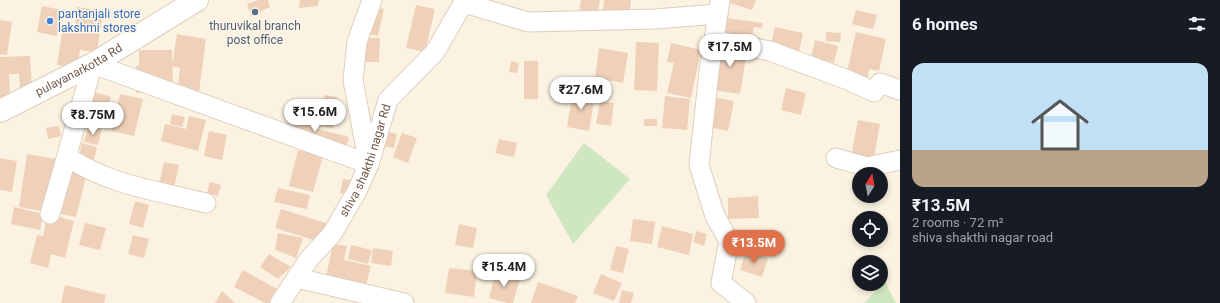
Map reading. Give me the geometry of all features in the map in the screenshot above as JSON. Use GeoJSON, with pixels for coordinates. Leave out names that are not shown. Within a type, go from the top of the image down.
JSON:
{"type":"FeatureCollection","features":[{"type":"Feature","properties":{"kind":"street","name":"pulayanarkotta Rd"},"geometry":{"type":"LineString","coordinates":[[0,111],[93,64],[197,0]]}},
{"type":"Feature","properties":{"kind":"street"},"geometry":{"type":"LineString","coordinates":[[369,164],[353,80],[357,42],[372,0]]}},
{"type":"Feature","properties":{"kind":"street"},"geometry":{"type":"LineString","coordinates":[[464,2],[528,22],[655,19],[719,7],[699,165],[714,216],[729,241],[721,283],[746,303]]}},
{"type":"Feature","properties":{"kind":"street","name":"shiva shakthi nagar Rd"},"geometry":{"type":"LineString","coordinates":[[280,303],[309,259],[332,234],[358,191],[369,164],[388,100],[435,52],[464,2]]}},
{"type":"Feature","properties":{"kind":"street"},"geometry":{"type":"LineString","coordinates":[[714,40],[770,51],[848,80],[874,92],[880,83],[900,90]]}},
{"type":"Feature","properties":{"kind":"street"},"geometry":{"type":"LineString","coordinates":[[50,214],[68,157],[82,100],[93,64],[369,164]]}},
{"type":"Feature","properties":{"kind":"street"},"geometry":{"type":"LineString","coordinates":[[68,157],[82,166],[129,185],[206,203]]}},
{"type":"Feature","properties":{"kind":"street"},"geometry":{"type":"LineString","coordinates":[[836,158],[867,167],[900,160]]}},
{"type":"Feature","properties":{"kind":"street"},"geometry":{"type":"LineString","coordinates":[[297,278],[404,303]]}},
{"type":"Feature","properties":{"kind":"green space"},"geometry":{"type":"Polygon","coordinates":[[[584,143],[630,179],[573,244],[546,195],[584,143]]]}},
{"type":"Feature","properties":{"kind":"green space"},"geometry":{"type":"Polygon","coordinates":[[[888,288],[896,303],[864,303],[876,291],[888,291],[888,288]]]}},
{"type":"Feature","properties":{"kind":"building","name":"thuruvikal branch post office"},"geometry":{"type":"Polygon","coordinates":[[[258,0],[268,0],[270,7],[251,16],[247,4],[258,0]]]}},
{"type":"Feature","properties":{"kind":"building"},"geometry":{"type":"Polygon","coordinates":[[[300,0],[319,0],[318,6],[299,8],[300,0]]]}},
{"type":"Feature","properties":{"kind":"building"},"geometry":{"type":"Polygon","coordinates":[[[581,0],[600,0],[596,25],[578,23],[581,0]]]}},
{"type":"Feature","properties":{"kind":"building"},"geometry":{"type":"Polygon","coordinates":[[[604,0],[631,0],[629,21],[602,19],[604,0]]]}},
{"type":"Feature","properties":{"kind":"building"},"geometry":{"type":"Polygon","coordinates":[[[731,0],[756,0],[752,10],[730,3],[731,0]]]}},
{"type":"Feature","properties":{"kind":"building"},"geometry":{"type":"Polygon","coordinates":[[[416,5],[435,9],[425,52],[406,48],[416,5]]]}},
{"type":"Feature","properties":{"kind":"building","name":"pantanjali store lakshmi stores"},"geometry":{"type":"Polygon","coordinates":[[[42,6],[62,10],[57,36],[37,32],[42,6]]]}},
{"type":"Feature","properties":{"kind":"building"},"geometry":{"type":"Polygon","coordinates":[[[77,7],[103,11],[97,52],[80,50],[77,68],[57,65],[63,26],[75,27],[77,7]]]}},
{"type":"Feature","properties":{"kind":"building"},"geometry":{"type":"Polygon","coordinates":[[[371,7],[384,9],[378,36],[366,33],[371,7]]]}},
{"type":"Feature","properties":{"kind":"building"},"geometry":{"type":"Polygon","coordinates":[[[856,10],[877,15],[873,29],[852,24],[856,10]]]}},
{"type":"Feature","properties":{"kind":"building"},"geometry":{"type":"Polygon","coordinates":[[[727,18],[763,23],[762,28],[754,27],[751,42],[724,39],[727,18]]]}},
{"type":"Feature","properties":{"kind":"building"},"geometry":{"type":"Polygon","coordinates":[[[0,20],[12,22],[7,55],[0,54],[0,20]]]}},
{"type":"Feature","properties":{"kind":"building"},"geometry":{"type":"Polygon","coordinates":[[[775,27],[803,33],[799,52],[771,45],[775,27]]]}},
{"type":"Feature","properties":{"kind":"building"},"geometry":{"type":"Polygon","coordinates":[[[826,32],[841,33],[840,42],[826,41],[826,32]]]}},
{"type":"Feature","properties":{"kind":"building"},"geometry":{"type":"Polygon","coordinates":[[[856,32],[886,39],[879,71],[869,69],[867,81],[846,76],[856,32]]]}},
{"type":"Feature","properties":{"kind":"building"},"geometry":{"type":"Polygon","coordinates":[[[177,34],[206,39],[198,99],[177,96],[180,68],[172,66],[177,34]]]}},
{"type":"Feature","properties":{"kind":"building"},"geometry":{"type":"Polygon","coordinates":[[[363,38],[380,38],[379,62],[363,62],[363,38]]]}},
{"type":"Feature","properties":{"kind":"building"},"geometry":{"type":"Polygon","coordinates":[[[815,40],[838,46],[834,63],[811,57],[815,40]]]}},
{"type":"Feature","properties":{"kind":"building"},"geometry":{"type":"Polygon","coordinates":[[[720,41],[748,45],[740,94],[712,90],[720,41]]]}},
{"type":"Feature","properties":{"kind":"building"},"geometry":{"type":"Polygon","coordinates":[[[636,42],[659,43],[657,91],[634,90],[636,42]]]}},
{"type":"Feature","properties":{"kind":"building"},"geometry":{"type":"Polygon","coordinates":[[[671,43],[701,50],[691,98],[667,93],[674,63],[667,62],[671,43]]]}},
{"type":"Feature","properties":{"kind":"building"},"geometry":{"type":"Polygon","coordinates":[[[599,48],[628,53],[623,83],[595,78],[599,48]]]}},
{"type":"Feature","properties":{"kind":"building"},"geometry":{"type":"Polygon","coordinates":[[[139,50],[172,50],[173,87],[161,92],[136,93],[136,66],[139,66],[139,50]]]}},
{"type":"Feature","properties":{"kind":"building"},"geometry":{"type":"Polygon","coordinates":[[[30,56],[32,88],[20,89],[19,74],[9,74],[10,98],[0,99],[0,57],[30,56]]]}},
{"type":"Feature","properties":{"kind":"building"},"geometry":{"type":"Polygon","coordinates":[[[511,61],[519,63],[517,73],[509,72],[511,61]]]}},
{"type":"Feature","properties":{"kind":"building"},"geometry":{"type":"Polygon","coordinates":[[[524,61],[538,61],[538,99],[524,99],[524,61]]]}},
{"type":"Feature","properties":{"kind":"building"},"geometry":{"type":"Polygon","coordinates":[[[786,88],[806,93],[801,115],[781,110],[786,88]]]}},
{"type":"Feature","properties":{"kind":"building"},"geometry":{"type":"Polygon","coordinates":[[[573,91],[595,95],[589,131],[567,127],[573,91]]]}},
{"type":"Feature","properties":{"kind":"building"},"geometry":{"type":"Polygon","coordinates":[[[95,92],[111,97],[105,120],[89,116],[95,92]]]}},
{"type":"Feature","properties":{"kind":"building"},"geometry":{"type":"Polygon","coordinates":[[[120,94],[143,99],[134,136],[111,131],[120,94]]]}},
{"type":"Feature","properties":{"kind":"building"},"geometry":{"type":"Polygon","coordinates":[[[325,95],[337,97],[333,128],[319,126],[325,95]]]}},
{"type":"Feature","properties":{"kind":"building"},"geometry":{"type":"Polygon","coordinates":[[[665,96],[690,99],[687,130],[662,128],[665,96]]]}},
{"type":"Feature","properties":{"kind":"building"},"geometry":{"type":"Polygon","coordinates":[[[714,97],[734,101],[728,131],[707,127],[714,97]]]}},
{"type":"Feature","properties":{"kind":"building"},"geometry":{"type":"Polygon","coordinates":[[[600,101],[614,103],[611,126],[596,124],[600,101]]]}},
{"type":"Feature","properties":{"kind":"building"},"geometry":{"type":"Polygon","coordinates":[[[297,107],[314,111],[310,127],[349,137],[345,153],[289,140],[297,107]]]}},
{"type":"Feature","properties":{"kind":"building"},"geometry":{"type":"Polygon","coordinates":[[[172,114],[185,117],[182,127],[170,124],[172,114]]]}},
{"type":"Feature","properties":{"kind":"building"},"geometry":{"type":"Polygon","coordinates":[[[189,116],[206,120],[198,151],[161,141],[165,124],[186,129],[189,116]]]}},
{"type":"Feature","properties":{"kind":"building"},"geometry":{"type":"Polygon","coordinates":[[[92,118],[104,121],[102,127],[90,124],[92,118]]]}},
{"type":"Feature","properties":{"kind":"building"},"geometry":{"type":"Polygon","coordinates":[[[644,119],[657,119],[657,126],[644,126],[644,119]]]}},
{"type":"Feature","properties":{"kind":"building"},"geometry":{"type":"Polygon","coordinates":[[[858,120],[880,124],[873,162],[851,157],[858,120]]]}},
{"type":"Feature","properties":{"kind":"building"},"geometry":{"type":"Polygon","coordinates":[[[59,126],[61,136],[48,139],[46,128],[59,126]]]}},
{"type":"Feature","properties":{"kind":"building"},"geometry":{"type":"Polygon","coordinates":[[[88,126],[102,129],[98,145],[84,142],[88,126]]]}},
{"type":"Feature","properties":{"kind":"building"},"geometry":{"type":"Polygon","coordinates":[[[209,131],[227,135],[222,160],[204,156],[209,131]]]}},
{"type":"Feature","properties":{"kind":"building"},"geometry":{"type":"Polygon","coordinates":[[[387,132],[397,134],[394,148],[384,146],[387,132]]]}},
{"type":"Feature","properties":{"kind":"building"},"geometry":{"type":"Polygon","coordinates":[[[402,133],[417,138],[408,163],[393,157],[402,133]]]}},
{"type":"Feature","properties":{"kind":"building"},"geometry":{"type":"Polygon","coordinates":[[[499,139],[517,143],[514,157],[495,153],[499,139]]]}},
{"type":"Feature","properties":{"kind":"building"},"geometry":{"type":"Polygon","coordinates":[[[82,143],[97,147],[94,160],[79,156],[82,143]]]}},
{"type":"Feature","properties":{"kind":"building"},"geometry":{"type":"Polygon","coordinates":[[[298,150],[323,156],[313,192],[289,186],[298,150]]]}},
{"type":"Feature","properties":{"kind":"building"},"geometry":{"type":"Polygon","coordinates":[[[27,154],[55,159],[47,212],[19,207],[27,154]]]}},
{"type":"Feature","properties":{"kind":"building"},"geometry":{"type":"Polygon","coordinates":[[[0,158],[17,161],[12,192],[0,190],[0,158]]]}},
{"type":"Feature","properties":{"kind":"building"},"geometry":{"type":"Polygon","coordinates":[[[164,162],[179,165],[174,188],[159,185],[164,162]]]}},
{"type":"Feature","properties":{"kind":"building"},"geometry":{"type":"Polygon","coordinates":[[[63,163],[88,169],[76,217],[52,212],[63,163]]]}},
{"type":"Feature","properties":{"kind":"building"},"geometry":{"type":"Polygon","coordinates":[[[343,179],[353,180],[351,194],[340,193],[343,179]]]}},
{"type":"Feature","properties":{"kind":"building"},"geometry":{"type":"Polygon","coordinates":[[[210,182],[221,185],[218,196],[207,193],[210,182]]]}},
{"type":"Feature","properties":{"kind":"building"},"geometry":{"type":"Polygon","coordinates":[[[278,188],[310,195],[307,209],[274,202],[278,188]]]}},
{"type":"Feature","properties":{"kind":"building"},"geometry":{"type":"Polygon","coordinates":[[[758,196],[759,218],[728,219],[728,198],[758,196]]]}},
{"type":"Feature","properties":{"kind":"building"},"geometry":{"type":"Polygon","coordinates":[[[135,201],[149,205],[143,228],[129,224],[135,201]]]}},
{"type":"Feature","properties":{"kind":"building"},"geometry":{"type":"Polygon","coordinates":[[[14,207],[43,214],[40,230],[11,224],[14,207]]]}},
{"type":"Feature","properties":{"kind":"building"},"geometry":{"type":"Polygon","coordinates":[[[281,209],[329,224],[323,243],[275,228],[281,209]]]}},
{"type":"Feature","properties":{"kind":"building"},"geometry":{"type":"Polygon","coordinates":[[[48,214],[74,221],[65,258],[51,254],[48,268],[30,263],[37,235],[43,236],[48,214]]]}},
{"type":"Feature","properties":{"kind":"building"},"geometry":{"type":"Polygon","coordinates":[[[633,219],[655,222],[652,244],[630,241],[633,219]]]}},
{"type":"Feature","properties":{"kind":"building"},"geometry":{"type":"Polygon","coordinates":[[[85,223],[106,228],[100,250],[79,245],[85,223]]]}},
{"type":"Feature","properties":{"kind":"building"},"geometry":{"type":"Polygon","coordinates":[[[459,224],[477,228],[473,248],[455,245],[459,224]]]}},
{"type":"Feature","properties":{"kind":"building"},"geometry":{"type":"Polygon","coordinates":[[[662,226],[693,234],[689,255],[657,247],[662,226]]]}},
{"type":"Feature","properties":{"kind":"building"},"geometry":{"type":"Polygon","coordinates":[[[696,231],[707,234],[704,246],[693,242],[696,231]]]}},
{"type":"Feature","properties":{"kind":"building"},"geometry":{"type":"Polygon","coordinates":[[[278,233],[303,238],[296,258],[275,250],[278,233]]]}},
{"type":"Feature","properties":{"kind":"building"},"geometry":{"type":"Polygon","coordinates":[[[133,235],[149,239],[144,258],[128,254],[133,235]]]}},
{"type":"Feature","properties":{"kind":"building"},"geometry":{"type":"Polygon","coordinates":[[[333,244],[347,246],[344,260],[371,266],[366,285],[326,277],[333,244]]]}},
{"type":"Feature","properties":{"kind":"building"},"geometry":{"type":"Polygon","coordinates":[[[351,245],[372,250],[368,264],[348,259],[351,245]]]}},
{"type":"Feature","properties":{"kind":"building"},"geometry":{"type":"Polygon","coordinates":[[[616,246],[629,249],[623,273],[610,270],[616,246]]]}},
{"type":"Feature","properties":{"kind":"building"},"geometry":{"type":"Polygon","coordinates":[[[373,248],[393,251],[391,266],[371,263],[373,248]]]}},
{"type":"Feature","properties":{"kind":"building"},"geometry":{"type":"Polygon","coordinates":[[[746,251],[768,258],[762,277],[740,270],[746,251]]]}},
{"type":"Feature","properties":{"kind":"building"},"geometry":{"type":"Polygon","coordinates":[[[269,254],[291,267],[278,279],[260,267],[269,254]]]}},
{"type":"Feature","properties":{"kind":"building"},"geometry":{"type":"Polygon","coordinates":[[[449,268],[477,271],[474,297],[445,293],[449,268]]]}},
{"type":"Feature","properties":{"kind":"building"},"geometry":{"type":"Polygon","coordinates":[[[243,270],[277,289],[270,303],[265,303],[234,287],[243,270]]]}},
{"type":"Feature","properties":{"kind":"building"},"geometry":{"type":"Polygon","coordinates":[[[496,271],[520,278],[513,303],[507,303],[489,298],[496,271]]]}},
{"type":"Feature","properties":{"kind":"building"},"geometry":{"type":"Polygon","coordinates":[[[601,274],[622,283],[614,301],[593,293],[601,274]]]}},
{"type":"Feature","properties":{"kind":"building"},"geometry":{"type":"Polygon","coordinates":[[[538,282],[578,296],[575,303],[531,303],[538,282]]]}},
{"type":"Feature","properties":{"kind":"building"},"geometry":{"type":"Polygon","coordinates":[[[65,285],[106,295],[104,303],[61,303],[65,285]]]}},
{"type":"Feature","properties":{"kind":"building"},"geometry":{"type":"Polygon","coordinates":[[[622,290],[634,293],[631,303],[619,303],[622,290]]]}},
{"type":"Feature","properties":{"kind":"building"},"geometry":{"type":"Polygon","coordinates":[[[222,291],[235,303],[215,303],[222,291]]]}},
{"type":"Feature","properties":{"kind":"place","name":"thuruvikal branch post office"},"geometry":{"type":"Point","coordinates":[255,12]}},
{"type":"Feature","properties":{"kind":"place","name":"pantanjali store lakshmi stores"},"geometry":{"type":"Point","coordinates":[50,21]}}]}
